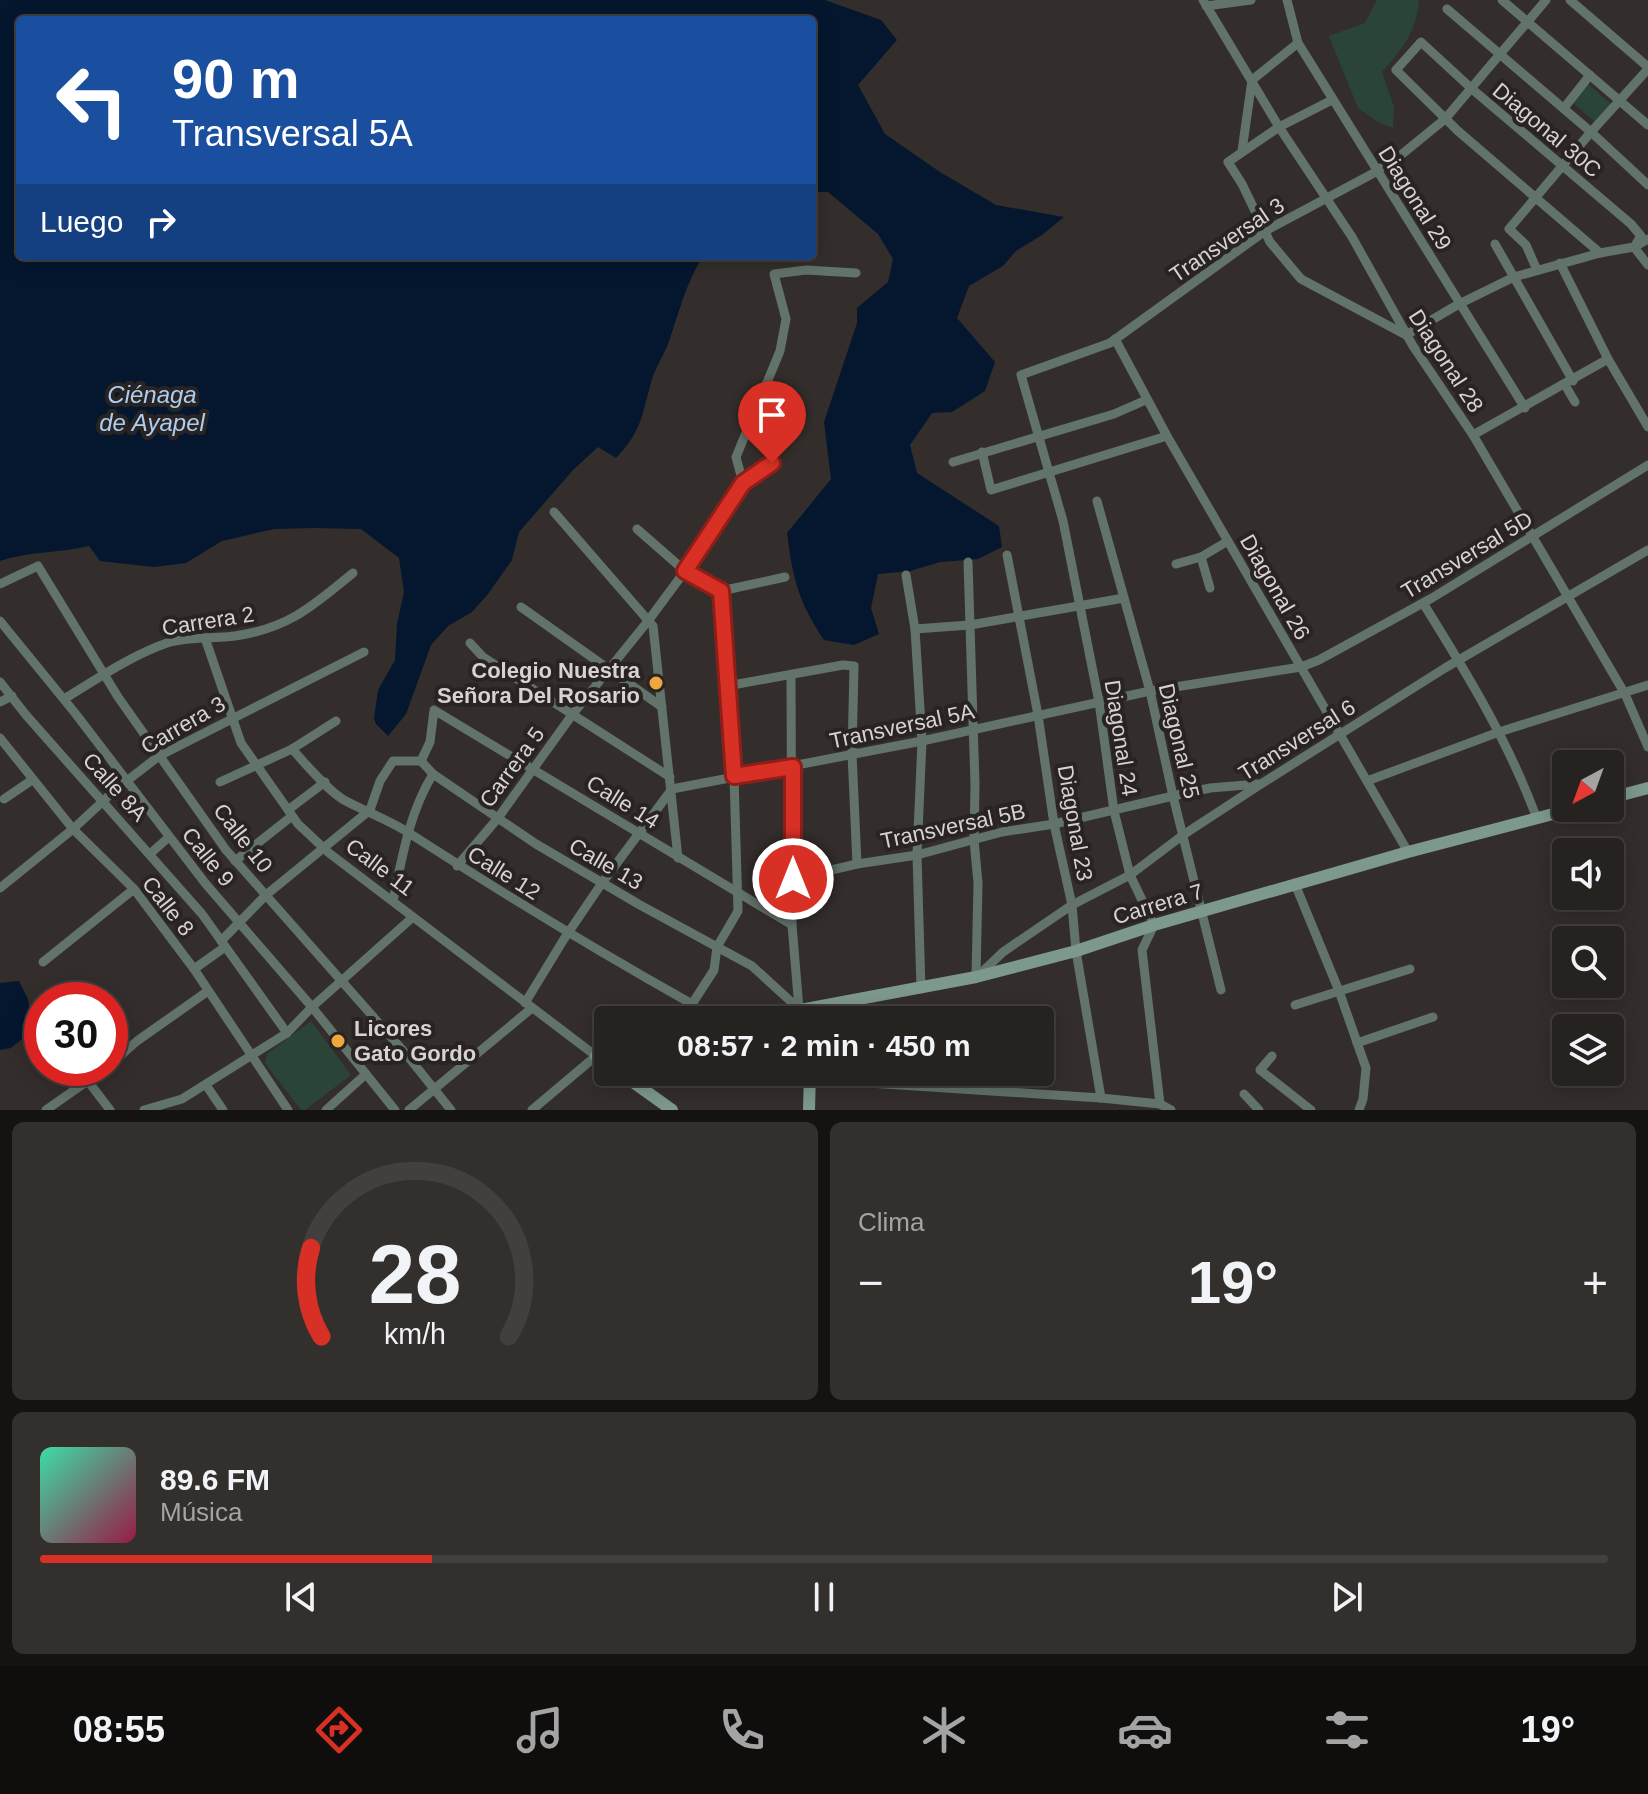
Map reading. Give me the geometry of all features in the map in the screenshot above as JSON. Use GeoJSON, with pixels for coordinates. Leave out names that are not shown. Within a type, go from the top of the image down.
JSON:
{"type":"FeatureCollection","features":[{"type":"Feature","properties":{"kind":"main road"},"geometry":{"type":"LineString","coordinates":[[1624,794],[1648,788]]}},
{"type":"Feature","properties":{"kind":"main road","name":"Carrera 7"},"geometry":{"type":"LineString","coordinates":[[839,1006],[976,977],[1076,951],[1295,884],[1552,815]]}},
{"type":"Feature","properties":{"kind":"main road"},"geometry":{"type":"LineString","coordinates":[[639,1086],[672,1110]]}},
{"type":"Feature","properties":{"kind":"main road"},"geometry":{"type":"LineString","coordinates":[[807,1086],[809,1110]]}},
{"type":"Feature","properties":{"kind":"street"},"geometry":{"type":"LineString","coordinates":[[1205,3],[1251,0]]}},
{"type":"Feature","properties":{"kind":"street","name":"Diagonal 29"},"geometry":{"type":"LineString","coordinates":[[1287,0],[1298,43],[1525,408]]}},
{"type":"Feature","properties":{"kind":"street"},"geometry":{"type":"LineString","coordinates":[[1502,0],[1648,125]]}},
{"type":"Feature","properties":{"kind":"street","name":"Transversal 3"},"geometry":{"type":"LineString","coordinates":[[1021,375],[1115,339],[1265,231],[1401,155],[1445,119],[1546,0]]}},
{"type":"Feature","properties":{"kind":"street"},"geometry":{"type":"LineString","coordinates":[[1537,270],[1526,245],[1509,229],[1648,68],[1570,0]]}},
{"type":"Feature","properties":{"kind":"street","name":"Diagonal 28"},"geometry":{"type":"LineString","coordinates":[[1205,3],[1279,127],[1352,237],[1406,335],[1473,435],[1625,694],[1648,747]]}},
{"type":"Feature","properties":{"kind":"street"},"geometry":{"type":"LineString","coordinates":[[1447,9],[1564,108],[1648,185]]}},
{"type":"Feature","properties":{"kind":"street","name":"Diagonal 30C"},"geometry":{"type":"LineString","coordinates":[[1445,119],[1396,70],[1421,42],[1631,224],[1641,236],[1634,247]]}},
{"type":"Feature","properties":{"kind":"street"},"geometry":{"type":"LineString","coordinates":[[1242,151],[1252,80],[1298,43]]}},
{"type":"Feature","properties":{"kind":"street"},"geometry":{"type":"LineString","coordinates":[[1564,108],[1590,75]]}},
{"type":"Feature","properties":{"kind":"street"},"geometry":{"type":"LineString","coordinates":[[1332,100],[1279,127],[1228,162],[1270,242],[1301,279],[1406,335],[1514,277],[1560,263],[1634,247],[1648,239]]}},
{"type":"Feature","properties":{"kind":"street"},"geometry":{"type":"LineString","coordinates":[[1445,119],[1600,253]]}},
{"type":"Feature","properties":{"kind":"street"},"geometry":{"type":"LineString","coordinates":[[1495,244],[1569,383],[1575,402]]}},
{"type":"Feature","properties":{"kind":"street"},"geometry":{"type":"LineString","coordinates":[[1634,247],[1648,265]]}},
{"type":"Feature","properties":{"kind":"street"},"geometry":{"type":"LineString","coordinates":[[1560,263],[1608,359],[1647,423]]}},
{"type":"Feature","properties":{"kind":"street"},"geometry":{"type":"LineString","coordinates":[[743,483],[736,457],[780,351],[786,319],[774,274],[806,270],[856,273]]}},
{"type":"Feature","properties":{"kind":"street","name":"Diagonal 26"},"geometry":{"type":"LineString","coordinates":[[1115,339],[1146,400],[1408,852]]}},
{"type":"Feature","properties":{"kind":"street"},"geometry":{"type":"LineString","coordinates":[[1473,435],[1608,359]]}},
{"type":"Feature","properties":{"kind":"street","name":"Diagonal 24"},"geometry":{"type":"LineString","coordinates":[[1021,375],[1063,521],[1099,702],[1114,811],[1130,875],[1154,925]]}},
{"type":"Feature","properties":{"kind":"street"},"geometry":{"type":"LineString","coordinates":[[953,462],[1114,414],[1146,400]]}},
{"type":"Feature","properties":{"kind":"street"},"geometry":{"type":"LineString","coordinates":[[982,452],[991,490],[1167,436]]}},
{"type":"Feature","properties":{"kind":"street","name":"Carrera 5"},"geometry":{"type":"LineString","coordinates":[[457,866],[498,818],[572,715],[648,621],[743,483],[772,463]]}},
{"type":"Feature","properties":{"kind":"street","name":"Transversal 5D"},"geometry":{"type":"LineString","coordinates":[[1301,667],[1423,603],[1648,465]]}},
{"type":"Feature","properties":{"kind":"street","name":"Diagonal 25"},"geometry":{"type":"LineString","coordinates":[[1097,501],[1150,691],[1221,990]]}},
{"type":"Feature","properties":{"kind":"street"},"geometry":{"type":"LineString","coordinates":[[554,512],[653,626],[678,858]]}},
{"type":"Feature","properties":{"kind":"street"},"geometry":{"type":"LineString","coordinates":[[637,529],[685,571],[721,591],[785,577]]}},
{"type":"Feature","properties":{"kind":"street"},"geometry":{"type":"LineString","coordinates":[[1176,564],[1201,557],[1228,541]]}},
{"type":"Feature","properties":{"kind":"street","name":"Transversal 6"},"geometry":{"type":"LineString","coordinates":[[976,977],[1003,952],[1072,905],[1130,875],[1183,835],[1261,784],[1459,661],[1647,554]]}},
{"type":"Feature","properties":{"kind":"street","name":"Diagonal 23"},"geometry":{"type":"LineString","coordinates":[[1007,555],[1038,715],[1054,824],[1072,905],[1076,951],[1101,1098]]}},
{"type":"Feature","properties":{"kind":"street"},"geometry":{"type":"LineString","coordinates":[[1201,557],[1210,588]]}},
{"type":"Feature","properties":{"kind":"street"},"geometry":{"type":"LineString","coordinates":[[968,562],[974,840],[978,883],[976,977]]}},
{"type":"Feature","properties":{"kind":"street","name":"Calle 10"},"geometry":{"type":"LineString","coordinates":[[0,584],[38,566],[104,675],[235,861],[451,1110]]}},
{"type":"Feature","properties":{"kind":"street","name":"Carrera 2"},"geometry":{"type":"LineString","coordinates":[[64,699],[136,656],[171,642],[233,637],[272,629],[307,611],[353,573]]}},
{"type":"Feature","properties":{"kind":"street"},"geometry":{"type":"LineString","coordinates":[[906,575],[915,629],[922,741],[917,855],[921,989]]}},
{"type":"Feature","properties":{"kind":"street"},"geometry":{"type":"LineString","coordinates":[[692,1004],[714,970],[717,947],[738,911],[734,776],[721,591]]}},
{"type":"Feature","properties":{"kind":"street"},"geometry":{"type":"LineString","coordinates":[[915,629],[970,625],[1124,598]]}},
{"type":"Feature","properties":{"kind":"street"},"geometry":{"type":"LineString","coordinates":[[1423,603],[1499,732],[1520,773],[1537,819]]}},
{"type":"Feature","properties":{"kind":"street"},"geometry":{"type":"LineString","coordinates":[[521,607],[662,707]]}},
{"type":"Feature","properties":{"kind":"street","name":"Calle 9"},"geometry":{"type":"LineString","coordinates":[[0,621],[169,837],[395,1110]]}},
{"type":"Feature","properties":{"kind":"street","name":"Calle 11"},"geometry":{"type":"LineString","coordinates":[[205,638],[241,743],[290,813],[323,847],[594,1055]]}},
{"type":"Feature","properties":{"kind":"street"},"geometry":{"type":"LineString","coordinates":[[470,643],[483,657],[670,777]]}},
{"type":"Feature","properties":{"kind":"street","name":"Carrera 3"},"geometry":{"type":"LineString","coordinates":[[0,888],[159,756],[364,652]]}},
{"type":"Feature","properties":{"kind":"street"},"geometry":{"type":"LineString","coordinates":[[727,686],[843,665],[854,666],[852,754],[857,864]]}},
{"type":"Feature","properties":{"kind":"street","name":"Transversal 5A"},"geometry":{"type":"LineString","coordinates":[[672,789],[922,741],[1150,691],[1301,667]]}},
{"type":"Feature","properties":{"kind":"street"},"geometry":{"type":"LineString","coordinates":[[791,675],[792,925],[799,1006]]}},
{"type":"Feature","properties":{"kind":"street","name":"Calle 8A"},"geometry":{"type":"LineString","coordinates":[[0,682],[151,853],[223,944],[287,1033]]}},
{"type":"Feature","properties":{"kind":"street"},"geometry":{"type":"LineString","coordinates":[[1367,781],[1499,732],[1648,685]]}},
{"type":"Feature","properties":{"kind":"street"},"geometry":{"type":"LineString","coordinates":[[0,702],[12,696]]}},
{"type":"Feature","properties":{"kind":"street","name":"Calle 14"},"geometry":{"type":"LineString","coordinates":[[421,761],[430,742],[434,710],[792,925]]}},
{"type":"Feature","properties":{"kind":"street"},"geometry":{"type":"LineString","coordinates":[[220,782],[292,749],[336,721]]}},
{"type":"Feature","properties":{"kind":"street","name":"Calle 8"},"geometry":{"type":"LineString","coordinates":[[0,738],[73,829],[134,889],[194,969],[288,1110]]}},
{"type":"Feature","properties":{"kind":"street","name":"Calle 12"},"geometry":{"type":"LineString","coordinates":[[292,749],[342,799],[370,810],[568,933],[692,1004]]}},
{"type":"Feature","properties":{"kind":"street"},"geometry":{"type":"LineString","coordinates":[[194,969],[223,944],[266,895],[370,810],[380,781],[393,761],[421,761]]}},
{"type":"Feature","properties":{"kind":"street","name":"Calle 13"},"geometry":{"type":"LineString","coordinates":[[421,761],[433,774],[498,818],[602,883],[752,966],[792,1006]]}},
{"type":"Feature","properties":{"kind":"street"},"geometry":{"type":"LineString","coordinates":[[393,901],[407,832],[433,774]]}},
{"type":"Feature","properties":{"kind":"street"},"geometry":{"type":"LineString","coordinates":[[4,799],[32,780]]}},
{"type":"Feature","properties":{"kind":"street"},"geometry":{"type":"LineString","coordinates":[[235,861],[325,782]]}},
{"type":"Feature","properties":{"kind":"street","name":"Transversal 5B"},"geometry":{"type":"LineString","coordinates":[[793,879],[857,864],[917,855],[1210,788],[1261,784]]}},
{"type":"Feature","properties":{"kind":"street"},"geometry":{"type":"LineString","coordinates":[[409,1110],[529,1006],[568,933],[672,789]]}},
{"type":"Feature","properties":{"kind":"street"},"geometry":{"type":"LineString","coordinates":[[151,853],[169,837]]}},
{"type":"Feature","properties":{"kind":"street"},"geometry":{"type":"LineString","coordinates":[[1295,884],[1339,991],[1366,1068],[1359,1110]]}},
{"type":"Feature","properties":{"kind":"street"},"geometry":{"type":"LineString","coordinates":[[43,962],[134,889]]}},
{"type":"Feature","properties":{"kind":"street"},"geometry":{"type":"LineString","coordinates":[[144,1110],[182,1099],[287,1033],[413,917]]}},
{"type":"Feature","properties":{"kind":"street"},"geometry":{"type":"LineString","coordinates":[[1154,925],[1142,950],[1160,1104]]}},
{"type":"Feature","properties":{"kind":"street"},"geometry":{"type":"LineString","coordinates":[[1295,1005],[1410,969]]}},
{"type":"Feature","properties":{"kind":"street"},"geometry":{"type":"LineString","coordinates":[[128,1049],[208,991]]}},
{"type":"Feature","properties":{"kind":"street"},"geometry":{"type":"LineString","coordinates":[[1357,1043],[1433,1017]]}},
{"type":"Feature","properties":{"kind":"street"},"geometry":{"type":"LineString","coordinates":[[1272,1056],[1260,1070],[1298,1106],[1311,1110]]}},
{"type":"Feature","properties":{"kind":"street"},"geometry":{"type":"LineString","coordinates":[[532,1110],[594,1058]]}},
{"type":"Feature","properties":{"kind":"street"},"geometry":{"type":"LineString","coordinates":[[326,1110],[366,1074]]}},
{"type":"Feature","properties":{"kind":"street"},"geometry":{"type":"LineString","coordinates":[[206,1085],[223,1110]]}},
{"type":"Feature","properties":{"kind":"street"},"geometry":{"type":"LineString","coordinates":[[46,1110],[79,1086]]}},
{"type":"Feature","properties":{"kind":"street"},"geometry":{"type":"LineString","coordinates":[[92,1086],[110,1110]]}},
{"type":"Feature","properties":{"kind":"street"},"geometry":{"type":"LineString","coordinates":[[930,1086],[1101,1098],[1160,1104],[1171,1110]]}},
{"type":"Feature","properties":{"kind":"street"},"geometry":{"type":"LineString","coordinates":[[1008,1086],[1008,1091]]}},
{"type":"Feature","properties":{"kind":"street"},"geometry":{"type":"LineString","coordinates":[[1244,1094],[1259,1110]]}},
{"type":"Feature","properties":{"kind":"green space"},"geometry":{"type":"Polygon","coordinates":[[[1377,0],[1419,0],[1415,22],[1407,39],[1382,72],[1394,107],[1393,128],[1358,108],[1329,36],[1365,23],[1377,0]]]}},
{"type":"Feature","properties":{"kind":"green space"},"geometry":{"type":"Polygon","coordinates":[[[1587,83],[1612,105],[1595,122],[1571,101],[1587,83]]]}},
{"type":"Feature","properties":{"kind":"green space"},"geometry":{"type":"Polygon","coordinates":[[[311,1021],[351,1075],[301,1110],[265,1063],[267,1054],[311,1021]]]}},
{"type":"Feature","properties":{"kind":"water","name":"Ciénaga de Ayapel"},"geometry":{"type":"Polygon","coordinates":[[[0,0],[825,0],[881,20],[897,40],[858,85],[885,134],[996,205],[1064,217],[1016,251],[1003,266],[969,286],[957,318],[995,362],[985,391],[952,412],[932,413],[910,445],[917,473],[999,526],[1002,547],[978,559],[940,562],[910,571],[878,574],[871,608],[879,634],[854,645],[824,640],[798,589],[787,533],[831,479],[824,422],[857,323],[857,308],[888,282],[893,259],[878,234],[828,192],[816,192],[816,16],[16,16],[16,260],[701,260],[652,379],[632,439],[616,458],[598,447],[573,470],[519,532],[512,560],[488,594],[472,612],[448,626],[431,645],[406,714],[388,736],[374,718],[378,690],[395,660],[397,624],[404,592],[399,558],[361,529],[274,529],[222,541],[186,563],[154,567],[100,561],[89,546],[0,561],[0,0]]]}},
{"type":"Feature","properties":{"kind":"water"},"geometry":{"type":"Polygon","coordinates":[[[19,981],[24,991],[24,1037],[11,1048],[0,1050],[0,983],[19,981]]]}},
{"type":"Feature","properties":{"kind":"place","name":"Colegio Nuestra Señora Del Rosario"},"geometry":{"type":"Point","coordinates":[656,683]}},
{"type":"Feature","properties":{"kind":"place","name":"Licores Gato Gordo"},"geometry":{"type":"Point","coordinates":[338,1041]}},
{"type":"Feature","properties":{"kind":"route"},"geometry":{"type":"LineString","coordinates":[[772,463],[743,483],[685,571],[721,591],[734,776],[793,767],[793,879]]}}]}
